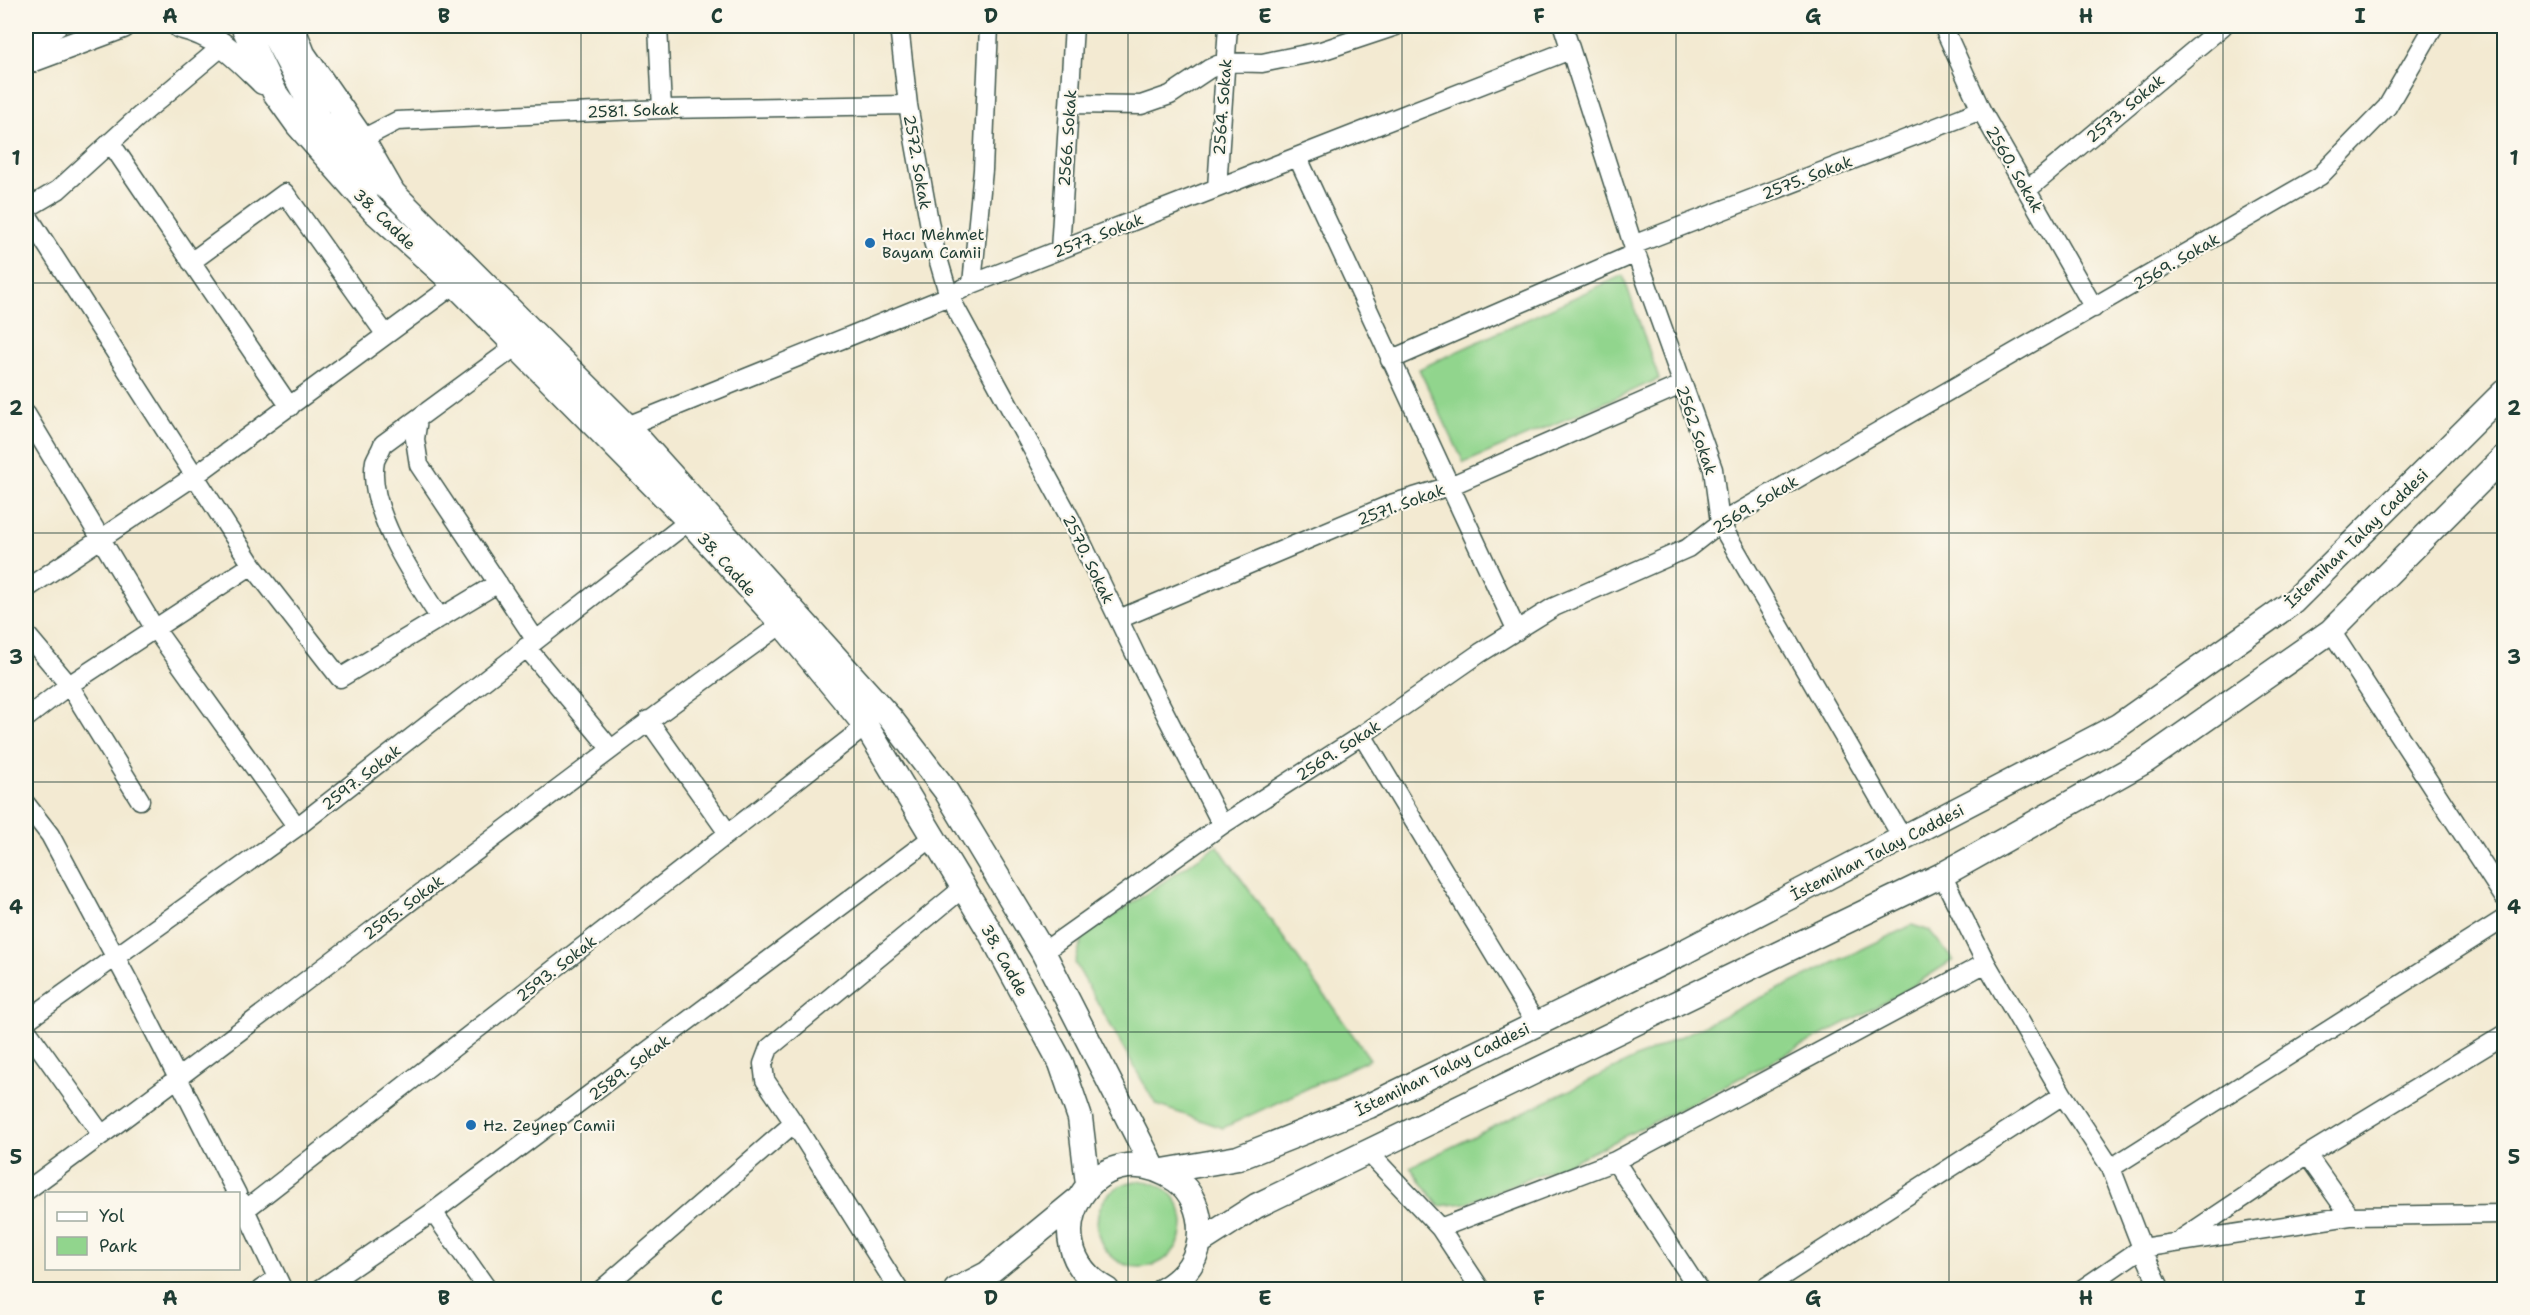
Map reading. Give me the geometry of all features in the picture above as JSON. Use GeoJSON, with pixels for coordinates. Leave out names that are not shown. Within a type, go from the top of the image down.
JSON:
{"type":"FeatureCollection","features":[{"type":"Feature","properties":{"kind":"street"},"geometry":{"type":"LineString","coordinates":[[26,38],[54,26]]}},
{"type":"Feature","properties":{"kind":"street"},"geometry":{"type":"LineString","coordinates":[[26,63],[123,26]]}},
{"type":"Feature","properties":{"kind":"street"},"geometry":{"type":"LineString","coordinates":[[180,26],[200,30],[225,44],[275,93]]}},
{"type":"Feature","properties":{"kind":"street","name":"38. Cadde"},"geometry":{"type":"LineString","coordinates":[[243,26],[275,93],[298,125],[374,211],[455,284],[689,521],[782,624],[866,726],[963,888],[1061,1063],[1080,1118],[1082,1193],[1071,1218],[1070,1237],[1074,1254],[1095,1287]]}},
{"type":"Feature","properties":{"kind":"street"},"geometry":{"type":"LineString","coordinates":[[269,26],[318,118],[357,166],[393,193]]}},
{"type":"Feature","properties":{"kind":"street","name":"38. Cadde"},"geometry":{"type":"LineString","coordinates":[[292,26],[303,54],[362,139],[393,193],[627,426],[891,719],[946,791],[1043,952],[1158,1169]]}},
{"type":"Feature","properties":{"kind":"street"},"geometry":{"type":"LineString","coordinates":[[303,54],[308,26]]}},
{"type":"Feature","properties":{"kind":"street"},"geometry":{"type":"LineString","coordinates":[[658,26],[662,109]]}},
{"type":"Feature","properties":{"kind":"street","name":"2572. Sokak"},"geometry":{"type":"LineString","coordinates":[[899,26],[908,105],[932,238],[949,296]]}},
{"type":"Feature","properties":{"kind":"street"},"geometry":{"type":"LineString","coordinates":[[972,284],[982,170],[989,26]]}},
{"type":"Feature","properties":{"kind":"street","name":"2566. Sokak"},"geometry":{"type":"LineString","coordinates":[[1060,250],[1074,26]]}},
{"type":"Feature","properties":{"kind":"street","name":"2564. Sokak"},"geometry":{"type":"LineString","coordinates":[[1217,188],[1228,26]]}},
{"type":"Feature","properties":{"kind":"street"},"geometry":{"type":"LineString","coordinates":[[1069,104],[1141,105],[1170,95],[1209,69],[1224,62],[1262,63],[1321,51],[1396,26]]}},
{"type":"Feature","properties":{"kind":"street","name":"2562 Sokak"},"geometry":{"type":"LineString","coordinates":[[1563,26],[1681,386],[1713,469],[1720,523],[1903,839]]}},
{"type":"Feature","properties":{"kind":"street","name":"2560. Sokak"},"geometry":{"type":"LineString","coordinates":[[1943,26],[1981,110],[2094,308]]}},
{"type":"Feature","properties":{"kind":"street","name":"2573. Sokak"},"geometry":{"type":"LineString","coordinates":[[2027,190],[2223,26]]}},
{"type":"Feature","properties":{"kind":"street","name":"2569. Sokak"},"geometry":{"type":"LineString","coordinates":[[1043,952],[1222,825],[1362,735],[1480,653],[1554,607],[1688,548],[1720,523],[2320,176],[2387,107],[2434,26]]}},
{"type":"Feature","properties":{"kind":"street"},"geometry":{"type":"LineString","coordinates":[[225,44],[110,142],[58,190],[26,211],[252,565],[340,678],[498,583]]}},
{"type":"Feature","properties":{"kind":"street","name":"2577. Sokak"},"geometry":{"type":"LineString","coordinates":[[627,426],[949,296],[972,284],[1570,50]]}},
{"type":"Feature","properties":{"kind":"street","name":"2581. Sokak"},"geometry":{"type":"LineString","coordinates":[[362,139],[397,121],[662,109],[908,105]]}},
{"type":"Feature","properties":{"kind":"street","name":"2575. Sokak"},"geometry":{"type":"LineString","coordinates":[[1390,360],[1635,249],[1981,110]]}},
{"type":"Feature","properties":{"kind":"street"},"geometry":{"type":"LineString","coordinates":[[110,142],[290,407]]}},
{"type":"Feature","properties":{"kind":"street"},"geometry":{"type":"LineString","coordinates":[[1298,158],[1517,631]]}},
{"type":"Feature","properties":{"kind":"street"},"geometry":{"type":"LineString","coordinates":[[191,262],[285,193],[386,335]]}},
{"type":"Feature","properties":{"kind":"street"},"geometry":{"type":"LineString","coordinates":[[26,589],[196,476],[455,284]]}},
{"type":"Feature","properties":{"kind":"street","name":"2570. Sokak"},"geometry":{"type":"LineString","coordinates":[[949,296],[1070,518],[1222,825]]}},
{"type":"Feature","properties":{"kind":"street"},"geometry":{"type":"LineString","coordinates":[[440,618],[412,576],[379,507],[375,461],[383,444],[515,347]]}},
{"type":"Feature","properties":{"kind":"street","name":"2571. Sokak"},"geometry":{"type":"LineString","coordinates":[[1119,620],[1394,503],[1450,486],[1681,386]]}},
{"type":"Feature","properties":{"kind":"street","name":"İstemihan Talay Caddesi"},"geometry":{"type":"LineString","coordinates":[[1082,1193],[1102,1174],[1118,1167],[1136,1165],[1158,1169],[1238,1158],[1369,1106],[1680,954],[2118,726],[2293,602],[2505,392]]}},
{"type":"Feature","properties":{"kind":"street"},"geometry":{"type":"LineString","coordinates":[[26,414],[155,629],[297,827]]}},
{"type":"Feature","properties":{"kind":"street"},"geometry":{"type":"LineString","coordinates":[[418,419],[415,440],[419,465],[498,583],[531,643],[610,748]]}},
{"type":"Feature","properties":{"kind":"street"},"geometry":{"type":"LineString","coordinates":[[1163,1290],[1174,1284],[1196,1252],[1256,1206],[1942,875],[2147,760],[2331,632],[2505,457]]}},
{"type":"Feature","properties":{"kind":"street","name":"2597. Sokak"},"geometry":{"type":"LineString","coordinates":[[26,1021],[297,827],[689,521]]}},
{"type":"Feature","properties":{"kind":"street"},"geometry":{"type":"LineString","coordinates":[[26,718],[69,685],[252,565]]}},
{"type":"Feature","properties":{"kind":"street","name":"2595. Sokak"},"geometry":{"type":"LineString","coordinates":[[26,1191],[178,1079],[610,748],[782,624]]}},
{"type":"Feature","properties":{"kind":"street"},"geometry":{"type":"LineString","coordinates":[[2331,632],[2505,897]]}},
{"type":"Feature","properties":{"kind":"street"},"geometry":{"type":"LineString","coordinates":[[26,633],[69,685],[140,800]]}},
{"type":"Feature","properties":{"kind":"street"},"geometry":{"type":"LineString","coordinates":[[648,720],[728,833]]}},
{"type":"Feature","properties":{"kind":"street","name":"2593. Sokak"},"geometry":{"type":"LineString","coordinates":[[240,1200],[728,833],[866,726]]}},
{"type":"Feature","properties":{"kind":"street"},"geometry":{"type":"LineString","coordinates":[[1362,735],[1536,1024]]}},
{"type":"Feature","properties":{"kind":"street"},"geometry":{"type":"LineString","coordinates":[[26,804],[50,835],[236,1192]]}},
{"type":"Feature","properties":{"kind":"street","name":"2589. Sokak"},"geometry":{"type":"LineString","coordinates":[[319,1290],[433,1212],[933,837]]}},
{"type":"Feature","properties":{"kind":"street"},"geometry":{"type":"LineString","coordinates":[[1942,875],[1986,963],[2063,1095],[2111,1168],[2161,1290]]}},
{"type":"Feature","properties":{"kind":"street"},"geometry":{"type":"LineString","coordinates":[[898,1290],[765,1080],[763,1064],[769,1048],[963,888]]}},
{"type":"Feature","properties":{"kind":"street"},"geometry":{"type":"LineString","coordinates":[[2111,1168],[2505,920]]}},
{"type":"Feature","properties":{"kind":"street"},"geometry":{"type":"LineString","coordinates":[[1440,1228],[1616,1161],[1986,963]]}},
{"type":"Feature","properties":{"kind":"street"},"geometry":{"type":"LineString","coordinates":[[26,1029],[102,1135]]}},
{"type":"Feature","properties":{"kind":"street"},"geometry":{"type":"LineString","coordinates":[[2179,1241],[2307,1155],[2505,1035]]}},
{"type":"Feature","properties":{"kind":"street"},"geometry":{"type":"LineString","coordinates":[[1766,1288],[2063,1095]]}},
{"type":"Feature","properties":{"kind":"street"},"geometry":{"type":"LineString","coordinates":[[601,1290],[794,1123]]}},
{"type":"Feature","properties":{"kind":"street"},"geometry":{"type":"LineString","coordinates":[[1369,1153],[1440,1228],[1481,1290]]}},
{"type":"Feature","properties":{"kind":"street"},"geometry":{"type":"LineString","coordinates":[[2307,1155],[2350,1216]]}},
{"type":"Feature","properties":{"kind":"street"},"geometry":{"type":"LineString","coordinates":[[1616,1161],[1699,1290]]}},
{"type":"Feature","properties":{"kind":"street"},"geometry":{"type":"LineString","coordinates":[[1158,1169],[1181,1183],[1194,1201],[1200,1221],[1196,1252],[1197,1290]]}},
{"type":"Feature","properties":{"kind":"street"},"geometry":{"type":"LineString","coordinates":[[956,1290],[987,1274],[1082,1193]]}},
{"type":"Feature","properties":{"kind":"street"},"geometry":{"type":"LineString","coordinates":[[240,1200],[280,1284],[260,1290]]}},
{"type":"Feature","properties":{"kind":"street"},"geometry":{"type":"LineString","coordinates":[[433,1212],[488,1290]]}},
{"type":"Feature","properties":{"kind":"street"},"geometry":{"type":"LineString","coordinates":[[2081,1290],[2142,1248],[2179,1241],[2350,1216],[2505,1214]]}},
{"type":"Feature","properties":{"kind":"green space"},"geometry":{"type":"Polygon","coordinates":[[[1623,275],[1659,379],[1464,463],[1419,369],[1623,275]]]}},
{"type":"Feature","properties":{"kind":"green space"},"geometry":{"type":"Polygon","coordinates":[[[1217,845],[1370,1059],[1223,1128],[1156,1105],[1075,963],[1083,937],[1217,845]]]}},
{"type":"Feature","properties":{"kind":"green space"},"geometry":{"type":"Polygon","coordinates":[[[1912,925],[1930,931],[1953,960],[1897,996],[1680,1109],[1576,1160],[1466,1203],[1439,1206],[1410,1167],[1912,925]]]}},
{"type":"Feature","properties":{"kind":"green space"},"geometry":{"type":"Polygon","coordinates":[[[1140,1181],[1156,1185],[1170,1194],[1179,1208],[1183,1224],[1179,1240],[1170,1254],[1156,1263],[1140,1267],[1124,1263],[1110,1254],[1101,1240],[1097,1224],[1101,1208],[1110,1194],[1124,1185],[1140,1181]]]}},
{"type":"Feature","properties":{"kind":"place","name":"Hacı Mehmet Bayam Camii"},"geometry":{"type":"Point","coordinates":[870,243]}},
{"type":"Feature","properties":{"kind":"place","name":"Hz. Zeynep Camii"},"geometry":{"type":"Point","coordinates":[471,1125]}}]}
